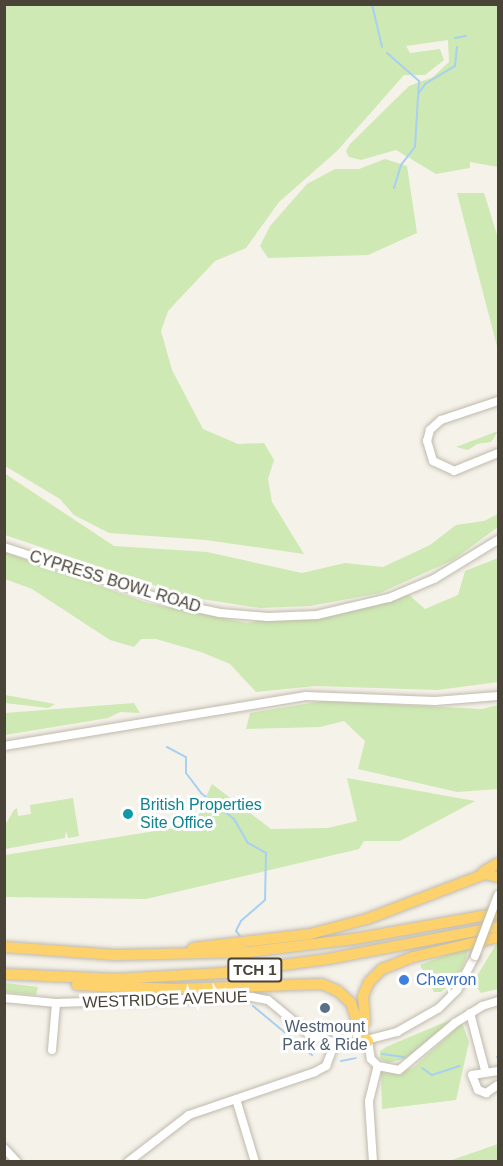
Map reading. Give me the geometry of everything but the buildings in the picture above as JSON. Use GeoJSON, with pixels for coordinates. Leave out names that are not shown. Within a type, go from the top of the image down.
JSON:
{"type":"FeatureCollection","features":[{"type":"Feature","properties":{"kind":"highway"},"geometry":{"type":"LineString","coordinates":[[467,880],[498,863]]}},
{"type":"Feature","properties":{"kind":"highway"},"geometry":{"type":"LineString","coordinates":[[91,955],[228,945],[310,934],[367,919],[490,873],[498,877]]}},
{"type":"Feature","properties":{"kind":"highway","name":"TCH 1"},"geometry":{"type":"LineString","coordinates":[[4,947],[91,955],[186,955],[283,949],[498,913]]}},
{"type":"Feature","properties":{"kind":"highway","name":"TCH 1"},"geometry":{"type":"LineString","coordinates":[[7,974],[116,979],[223,974],[328,959],[498,927]]}},
{"type":"Feature","properties":{"kind":"highway"},"geometry":{"type":"LineString","coordinates":[[368,1041],[363,996],[375,975],[412,957],[498,937]]}},
{"type":"Feature","properties":{"kind":"highway"},"geometry":{"type":"LineString","coordinates":[[7,974],[57,983],[153,989],[322,984],[338,991],[351,1003],[360,1033],[368,1041]]}},
{"type":"Feature","properties":{"kind":"street"},"geometry":{"type":"LineString","coordinates":[[498,401],[441,420],[430,430],[427,441],[433,461],[454,471],[498,453]]}},
{"type":"Feature","properties":{"kind":"street","name":"CYPRESS BOWL ROAD"},"geometry":{"type":"LineString","coordinates":[[4,547],[173,603],[220,613],[268,617],[316,615],[389,598],[434,579],[498,540]]}},
{"type":"Feature","properties":{"kind":"street"},"geometry":{"type":"LineString","coordinates":[[4,746],[296,697],[454,701],[498,696]]}},
{"type":"Feature","properties":{"kind":"street","name":"WESTRIDGE AVENUE"},"geometry":{"type":"LineString","coordinates":[[4,998],[56,1003],[252,997],[268,1000],[308,1033],[335,1043],[368,1041],[397,1032],[439,1008],[457,990],[475,956],[498,895]]}},
{"type":"Feature","properties":{"kind":"street"},"geometry":{"type":"LineString","coordinates":[[368,1041],[371,1059],[378,1066],[393,1071],[406,1068],[468,1014],[498,1001]]}},
{"type":"Feature","properties":{"kind":"street"},"geometry":{"type":"LineString","coordinates":[[52,1050],[56,1003]]}},
{"type":"Feature","properties":{"kind":"street"},"geometry":{"type":"LineString","coordinates":[[468,1014],[483,1071]]}},
{"type":"Feature","properties":{"kind":"street"},"geometry":{"type":"LineString","coordinates":[[128,1161],[189,1115],[315,1072],[326,1066],[335,1043]]}},
{"type":"Feature","properties":{"kind":"street"},"geometry":{"type":"LineString","coordinates":[[373,1161],[369,1101],[378,1066]]}},
{"type":"Feature","properties":{"kind":"street"},"geometry":{"type":"LineString","coordinates":[[498,1071],[483,1071],[472,1075],[478,1090],[486,1093],[498,1085]]}},
{"type":"Feature","properties":{"kind":"street"},"geometry":{"type":"LineString","coordinates":[[236,1099],[255,1161]]}},
{"type":"Feature","properties":{"kind":"street"},"geometry":{"type":"LineString","coordinates":[[4,1148],[17,1161]]}},
{"type":"Feature","properties":{"kind":"green space"},"geometry":{"type":"Polygon","coordinates":[[[4,5],[498,5],[498,167],[470,162],[470,168],[436,174],[396,150],[361,160],[349,157],[346,151],[350,144],[409,86],[433,77],[449,62],[448,40],[406,46],[410,53],[440,49],[444,60],[425,75],[404,75],[337,151],[279,202],[246,248],[215,261],[168,311],[161,331],[172,370],[203,429],[238,444],[264,443],[274,460],[268,479],[272,502],[304,554],[206,540],[109,533],[74,515],[60,499],[5,466],[4,5]]]}},
{"type":"Feature","properties":{"kind":"green space"},"geometry":{"type":"Polygon","coordinates":[[[385,159],[407,166],[417,233],[368,255],[268,258],[260,246],[270,226],[307,184],[335,169],[359,169],[385,159]]]}},
{"type":"Feature","properties":{"kind":"green space"},"geometry":{"type":"Polygon","coordinates":[[[457,193],[484,193],[498,238],[498,350],[457,193]]]}},
{"type":"Feature","properties":{"kind":"green space"},"geometry":{"type":"Polygon","coordinates":[[[498,431],[491,442],[477,444],[468,450],[456,447],[498,431]]]}},
{"type":"Feature","properties":{"kind":"green space"},"geometry":{"type":"Polygon","coordinates":[[[4,473],[114,546],[207,552],[302,573],[345,563],[383,567],[430,545],[456,525],[484,521],[498,514],[498,527],[453,560],[380,593],[310,606],[260,608],[189,597],[5,535],[4,473]]]}},
{"type":"Feature","properties":{"kind":"green space"},"geometry":{"type":"Polygon","coordinates":[[[4,552],[148,603],[247,623],[409,595],[425,609],[458,595],[465,571],[498,558],[498,682],[438,690],[315,686],[256,692],[230,664],[201,652],[156,639],[141,639],[134,647],[110,640],[32,589],[5,579],[4,552]]]}},
{"type":"Feature","properties":{"kind":"green space"},"geometry":{"type":"Polygon","coordinates":[[[4,695],[55,704],[48,708],[5,703],[4,695]]]}},
{"type":"Feature","properties":{"kind":"green space"},"geometry":{"type":"Polygon","coordinates":[[[323,701],[482,709],[498,705],[498,789],[457,792],[358,769],[365,741],[344,721],[320,727],[246,729],[250,713],[323,701]]]}},
{"type":"Feature","properties":{"kind":"green space"},"geometry":{"type":"Polygon","coordinates":[[[134,703],[140,713],[120,712],[108,718],[5,735],[5,713],[134,703]]]}},
{"type":"Feature","properties":{"kind":"green space"},"geometry":{"type":"Polygon","coordinates":[[[347,778],[475,801],[400,841],[364,841],[359,849],[146,899],[5,897],[5,855],[193,825],[212,784],[271,829],[328,828],[357,821],[347,778]]]}},
{"type":"Feature","properties":{"kind":"green space"},"geometry":{"type":"Polygon","coordinates":[[[73,798],[79,836],[68,838],[66,831],[65,838],[5,849],[5,825],[14,810],[17,808],[18,816],[31,814],[30,805],[73,798]]]}},
{"type":"Feature","properties":{"kind":"green space"},"geometry":{"type":"Polygon","coordinates":[[[498,941],[498,989],[481,993],[474,984],[498,941]]]}},
{"type":"Feature","properties":{"kind":"green space"},"geometry":{"type":"Polygon","coordinates":[[[464,948],[468,950],[466,959],[457,978],[441,992],[434,992],[420,965],[464,948]]]}},
{"type":"Feature","properties":{"kind":"green space"},"geometry":{"type":"Polygon","coordinates":[[[5,983],[38,987],[36,995],[5,992],[5,983]]]}},
{"type":"Feature","properties":{"kind":"green space"},"geometry":{"type":"Polygon","coordinates":[[[450,1020],[412,1057],[388,1063],[380,1059],[380,1051],[386,1047],[450,1020]]]}},
{"type":"Feature","properties":{"kind":"green space"},"geometry":{"type":"Polygon","coordinates":[[[462,1023],[469,1042],[456,1100],[382,1109],[381,1072],[398,1074],[414,1067],[462,1023]]]}},
{"type":"Feature","properties":{"kind":"green space"},"geometry":{"type":"Polygon","coordinates":[[[498,1144],[498,1161],[449,1161],[498,1144]]]}},
{"type":"Feature","properties":{"kind":"waterway"},"geometry":{"type":"LineString","coordinates":[[372,4],[382,47]]}},
{"type":"Feature","properties":{"kind":"waterway"},"geometry":{"type":"LineString","coordinates":[[455,38],[466,36]]}},
{"type":"Feature","properties":{"kind":"waterway"},"geometry":{"type":"LineString","coordinates":[[419,93],[425,84],[455,66],[457,47]]}},
{"type":"Feature","properties":{"kind":"waterway"},"geometry":{"type":"LineString","coordinates":[[387,53],[419,81],[415,147],[401,165],[394,188]]}},
{"type":"Feature","properties":{"kind":"waterway"},"geometry":{"type":"LineString","coordinates":[[167,747],[186,757],[186,773],[201,793],[234,819],[248,843],[266,853],[265,900],[241,921],[236,931],[240,936]]}},
{"type":"Feature","properties":{"kind":"waterway"},"geometry":{"type":"LineString","coordinates":[[253,1006],[312,1055]]}},
{"type":"Feature","properties":{"kind":"waterway"},"geometry":{"type":"LineString","coordinates":[[382,1054],[404,1057]]}},
{"type":"Feature","properties":{"kind":"waterway"},"geometry":{"type":"LineString","coordinates":[[341,1061],[356,1058]]}},
{"type":"Feature","properties":{"kind":"waterway"},"geometry":{"type":"LineString","coordinates":[[422,1068],[432,1075],[460,1066]]}},
{"type":"Feature","properties":{"kind":"place","name":"British Properties Site Office"},"geometry":{"type":"Point","coordinates":[128,814]}},
{"type":"Feature","properties":{"kind":"place","name":"Chevron"},"geometry":{"type":"Point","coordinates":[404,980]}},
{"type":"Feature","properties":{"kind":"place","name":"Westmount Park & Ride"},"geometry":{"type":"Point","coordinates":[325,1008]}}]}
